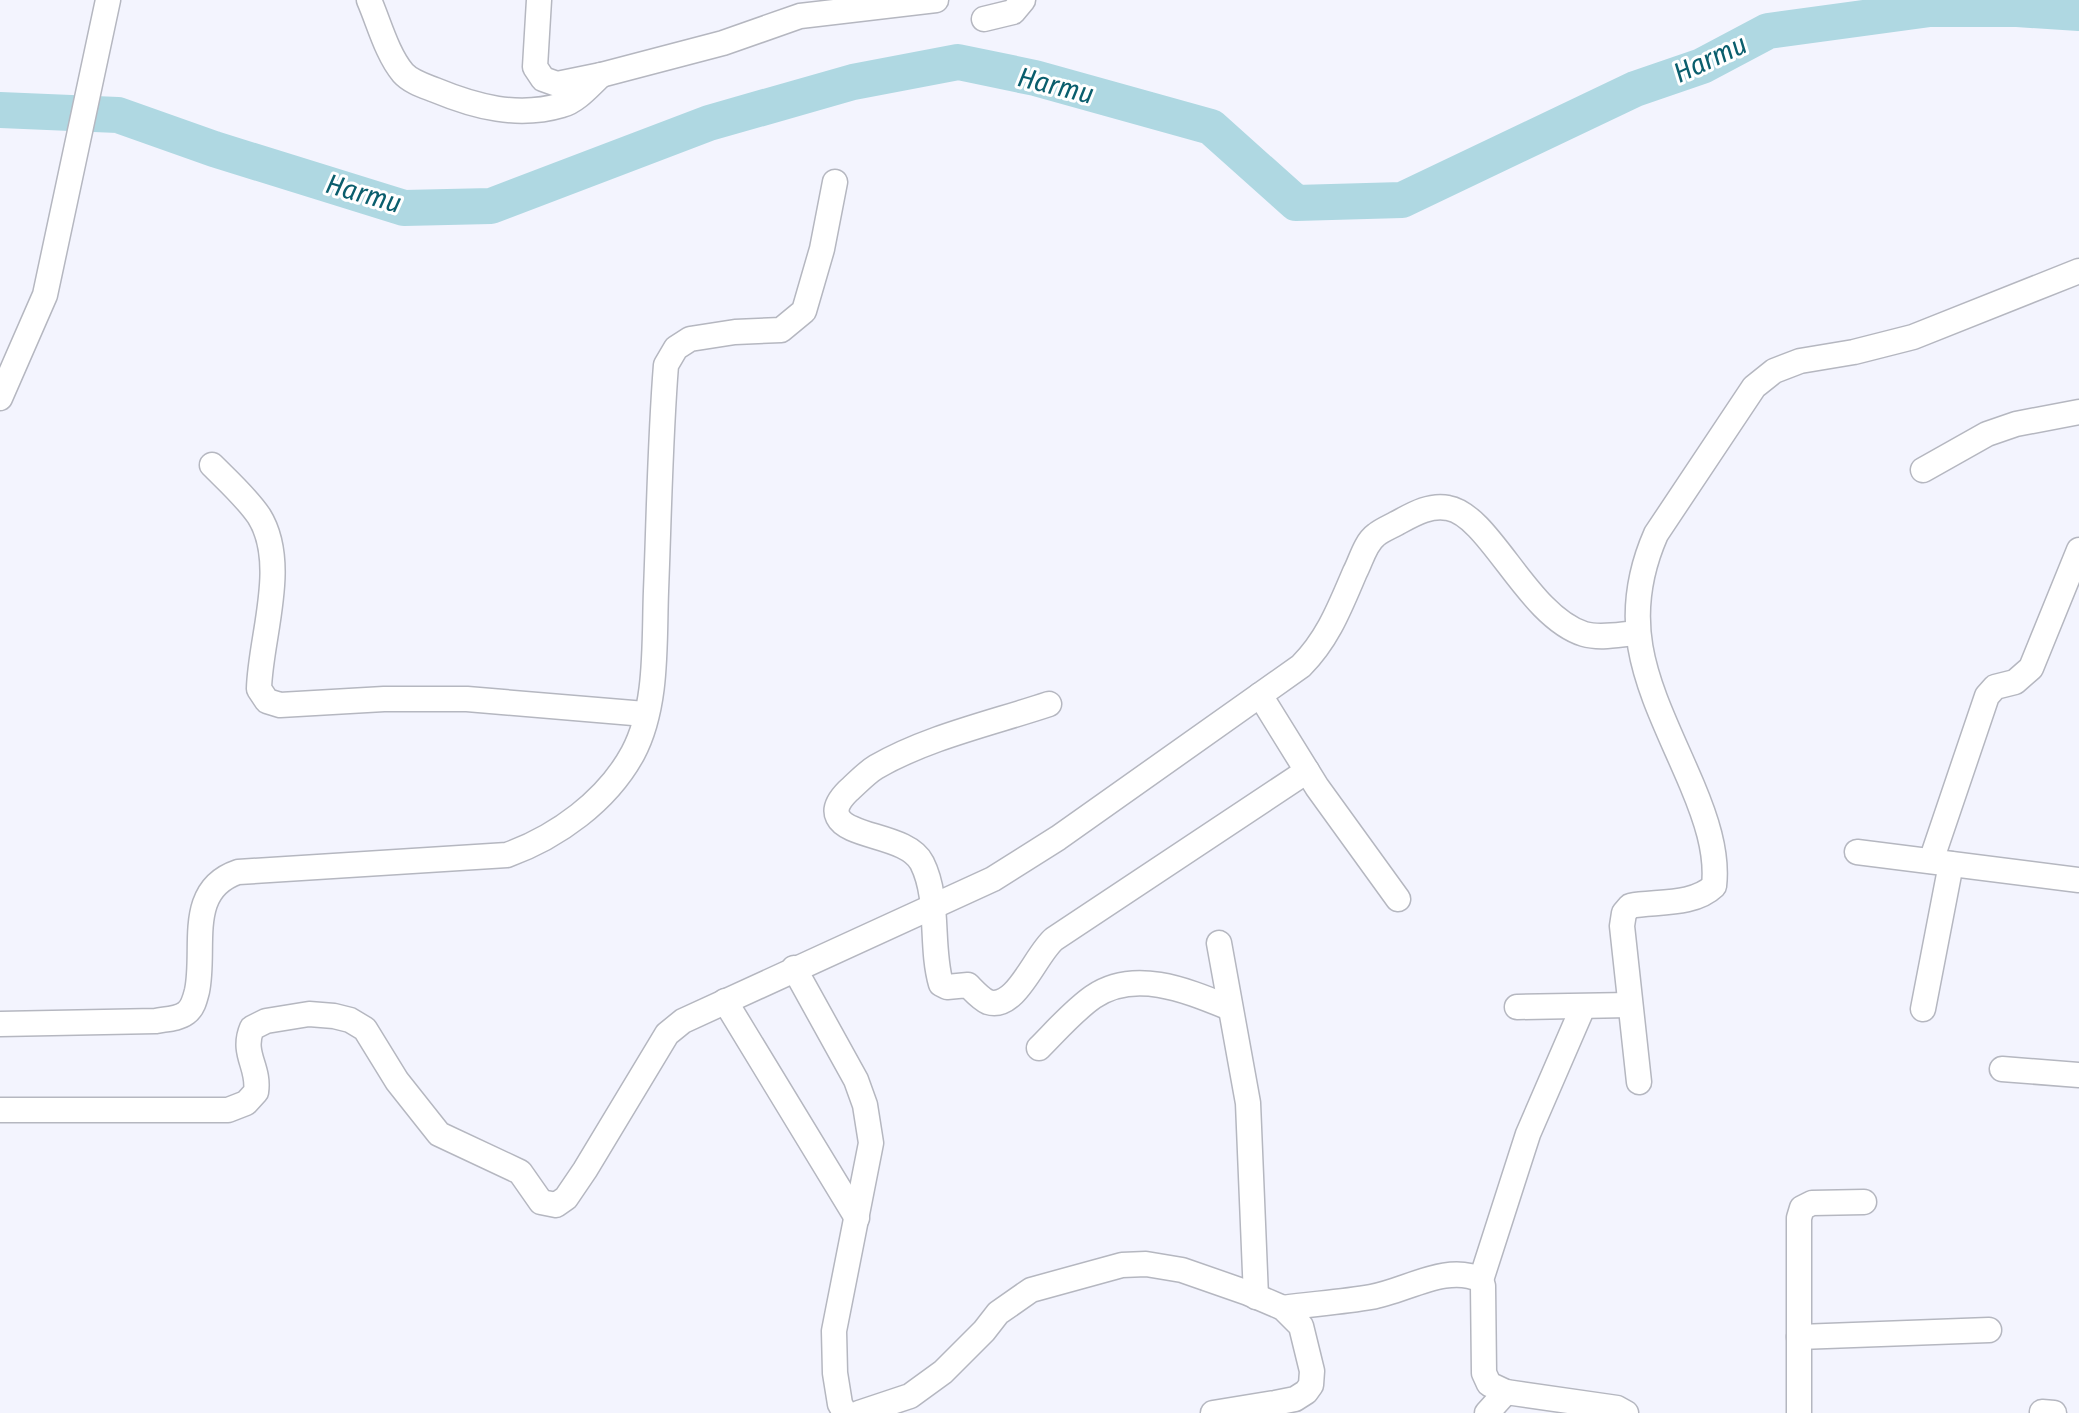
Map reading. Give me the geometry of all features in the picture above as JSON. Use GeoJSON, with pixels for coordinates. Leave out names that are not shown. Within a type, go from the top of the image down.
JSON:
{"type":"FeatureCollection","features":[{"type":"Feature","properties":{"kind":"street"},"geometry":{"type":"LineString","coordinates":[[0,398],[45,295],[108,0]]}},
{"type":"Feature","properties":{"kind":"street"},"geometry":{"type":"LineString","coordinates":[[369,0],[404,74],[465,102],[497,110],[527,111],[562,106],[601,75]]}},
{"type":"Feature","properties":{"kind":"street"},"geometry":{"type":"LineString","coordinates":[[539,0],[535,67],[538,75],[549,83],[557,84],[723,43],[800,16],[936,0]]}},
{"type":"Feature","properties":{"kind":"street"},"geometry":{"type":"LineString","coordinates":[[984,19],[1013,12],[1023,0]]}},
{"type":"Feature","properties":{"kind":"street"},"geometry":{"type":"LineString","coordinates":[[0,1024],[156,1021],[186,1013],[196,996],[200,977],[206,897],[221,879],[238,872],[507,855],[534,846],[570,822],[616,781],[634,750],[652,691],[666,365],[676,348],[690,339],[735,332],[781,330],[804,311],[822,249],[835,182]]}},
{"type":"Feature","properties":{"kind":"street"},"geometry":{"type":"LineString","coordinates":[[1639,1082],[1622,926],[1624,913],[1630,906],[1706,894],[1714,886],[1716,872],[1698,801],[1643,668],[1637,610],[1640,580],[1656,534],[1754,387],[1774,371],[1800,361],[1854,352],[1913,337],[2079,271]]}},
{"type":"Feature","properties":{"kind":"street"},"geometry":{"type":"LineString","coordinates":[[1923,470],[1987,434],[2016,424],[2079,412]]}},
{"type":"Feature","properties":{"kind":"street"},"geometry":{"type":"LineString","coordinates":[[212,465],[254,511],[267,534],[272,588],[259,689],[267,701],[280,705],[384,699],[467,699],[645,714]]}},
{"type":"Feature","properties":{"kind":"street"},"geometry":{"type":"LineString","coordinates":[[0,1110],[228,1110],[246,1103],[256,1092],[255,1071],[247,1046],[252,1028],[266,1021],[309,1014],[334,1016],[350,1020],[365,1029],[397,1081],[439,1134],[520,1172],[541,1202],[553,1205],[566,1198],[585,1170],[667,1034],[683,1021],[794,968],[993,879],[1058,838],[1301,666],[1319,649],[1376,534],[1428,509],[1445,507],[1463,512],[1518,580],[1566,625],[1585,635],[1638,633]]}},
{"type":"Feature","properties":{"kind":"street"},"geometry":{"type":"LineString","coordinates":[[1923,1009],[1941,862],[1987,696],[1995,687],[2015,682],[2031,668],[2079,550]]}},
{"type":"Feature","properties":{"kind":"street"},"geometry":{"type":"LineString","coordinates":[[1260,695],[1307,771],[1398,899]]}},
{"type":"Feature","properties":{"kind":"street"},"geometry":{"type":"LineString","coordinates":[[1049,704],[912,749],[873,768],[841,799],[837,814],[844,824],[885,838],[919,858],[924,866],[932,907],[941,984],[947,987],[968,985],[986,1001],[1003,1000],[1013,995],[1038,956],[1054,939],[1307,771]]}},
{"type":"Feature","properties":{"kind":"street"},"geometry":{"type":"LineString","coordinates":[[1857,852],[2079,880]]}},
{"type":"Feature","properties":{"kind":"street"},"geometry":{"type":"LineString","coordinates":[[1219,943],[1248,1103],[1256,1297]]}},
{"type":"Feature","properties":{"kind":"street"},"geometry":{"type":"LineString","coordinates":[[794,968],[856,1080],[865,1105],[871,1143],[834,1331],[835,1373],[840,1404],[845,1413]]}},
{"type":"Feature","properties":{"kind":"street"},"geometry":{"type":"LineString","coordinates":[[1039,1048],[1094,996],[1128,983],[1143,982],[1194,994],[1230,1008]]}},
{"type":"Feature","properties":{"kind":"street"},"geometry":{"type":"LineString","coordinates":[[725,1001],[857,1218]]}},
{"type":"Feature","properties":{"kind":"street"},"geometry":{"type":"LineString","coordinates":[[1517,1007],[1630,1005]]}},
{"type":"Feature","properties":{"kind":"street"},"geometry":{"type":"LineString","coordinates":[[1583,1007],[1528,1134],[1481,1280],[1484,1294],[1484,1373],[1489,1384],[1554,1406],[1617,1408],[1626,1413]]}},
{"type":"Feature","properties":{"kind":"street"},"geometry":{"type":"LineString","coordinates":[[2002,1069],[2079,1075]]}},
{"type":"Feature","properties":{"kind":"street"},"geometry":{"type":"LineString","coordinates":[[1799,1413],[1799,1218],[1802,1208],[1812,1203],[1864,1202]]}},
{"type":"Feature","properties":{"kind":"street"},"geometry":{"type":"LineString","coordinates":[[859,1413],[910,1396],[943,1372],[998,1313],[1031,1290],[1122,1265],[1146,1264],[1182,1270],[1256,1297],[1283,1308],[1301,1326],[1312,1371],[1311,1385],[1306,1392],[1295,1399],[1213,1413]]}},
{"type":"Feature","properties":{"kind":"street"},"geometry":{"type":"LineString","coordinates":[[1283,1308],[1371,1297],[1447,1275],[1470,1275],[1481,1280]]}},
{"type":"Feature","properties":{"kind":"street"},"geometry":{"type":"LineString","coordinates":[[1799,1337],[1989,1330]]}},
{"type":"Feature","properties":{"kind":"street"},"geometry":{"type":"LineString","coordinates":[[1487,1413],[1506,1392]]}},
{"type":"Feature","properties":{"kind":"waterway","name":"Harmu"},"geometry":{"type":"LineString","coordinates":[[0,110],[118,115],[214,149],[404,208],[491,206],[709,123],[853,82],[958,62],[1035,78],[1211,127],[1296,203],[1402,200],[1635,89],[1702,66],[1768,31],[1930,9],[2079,13]]}}]}
